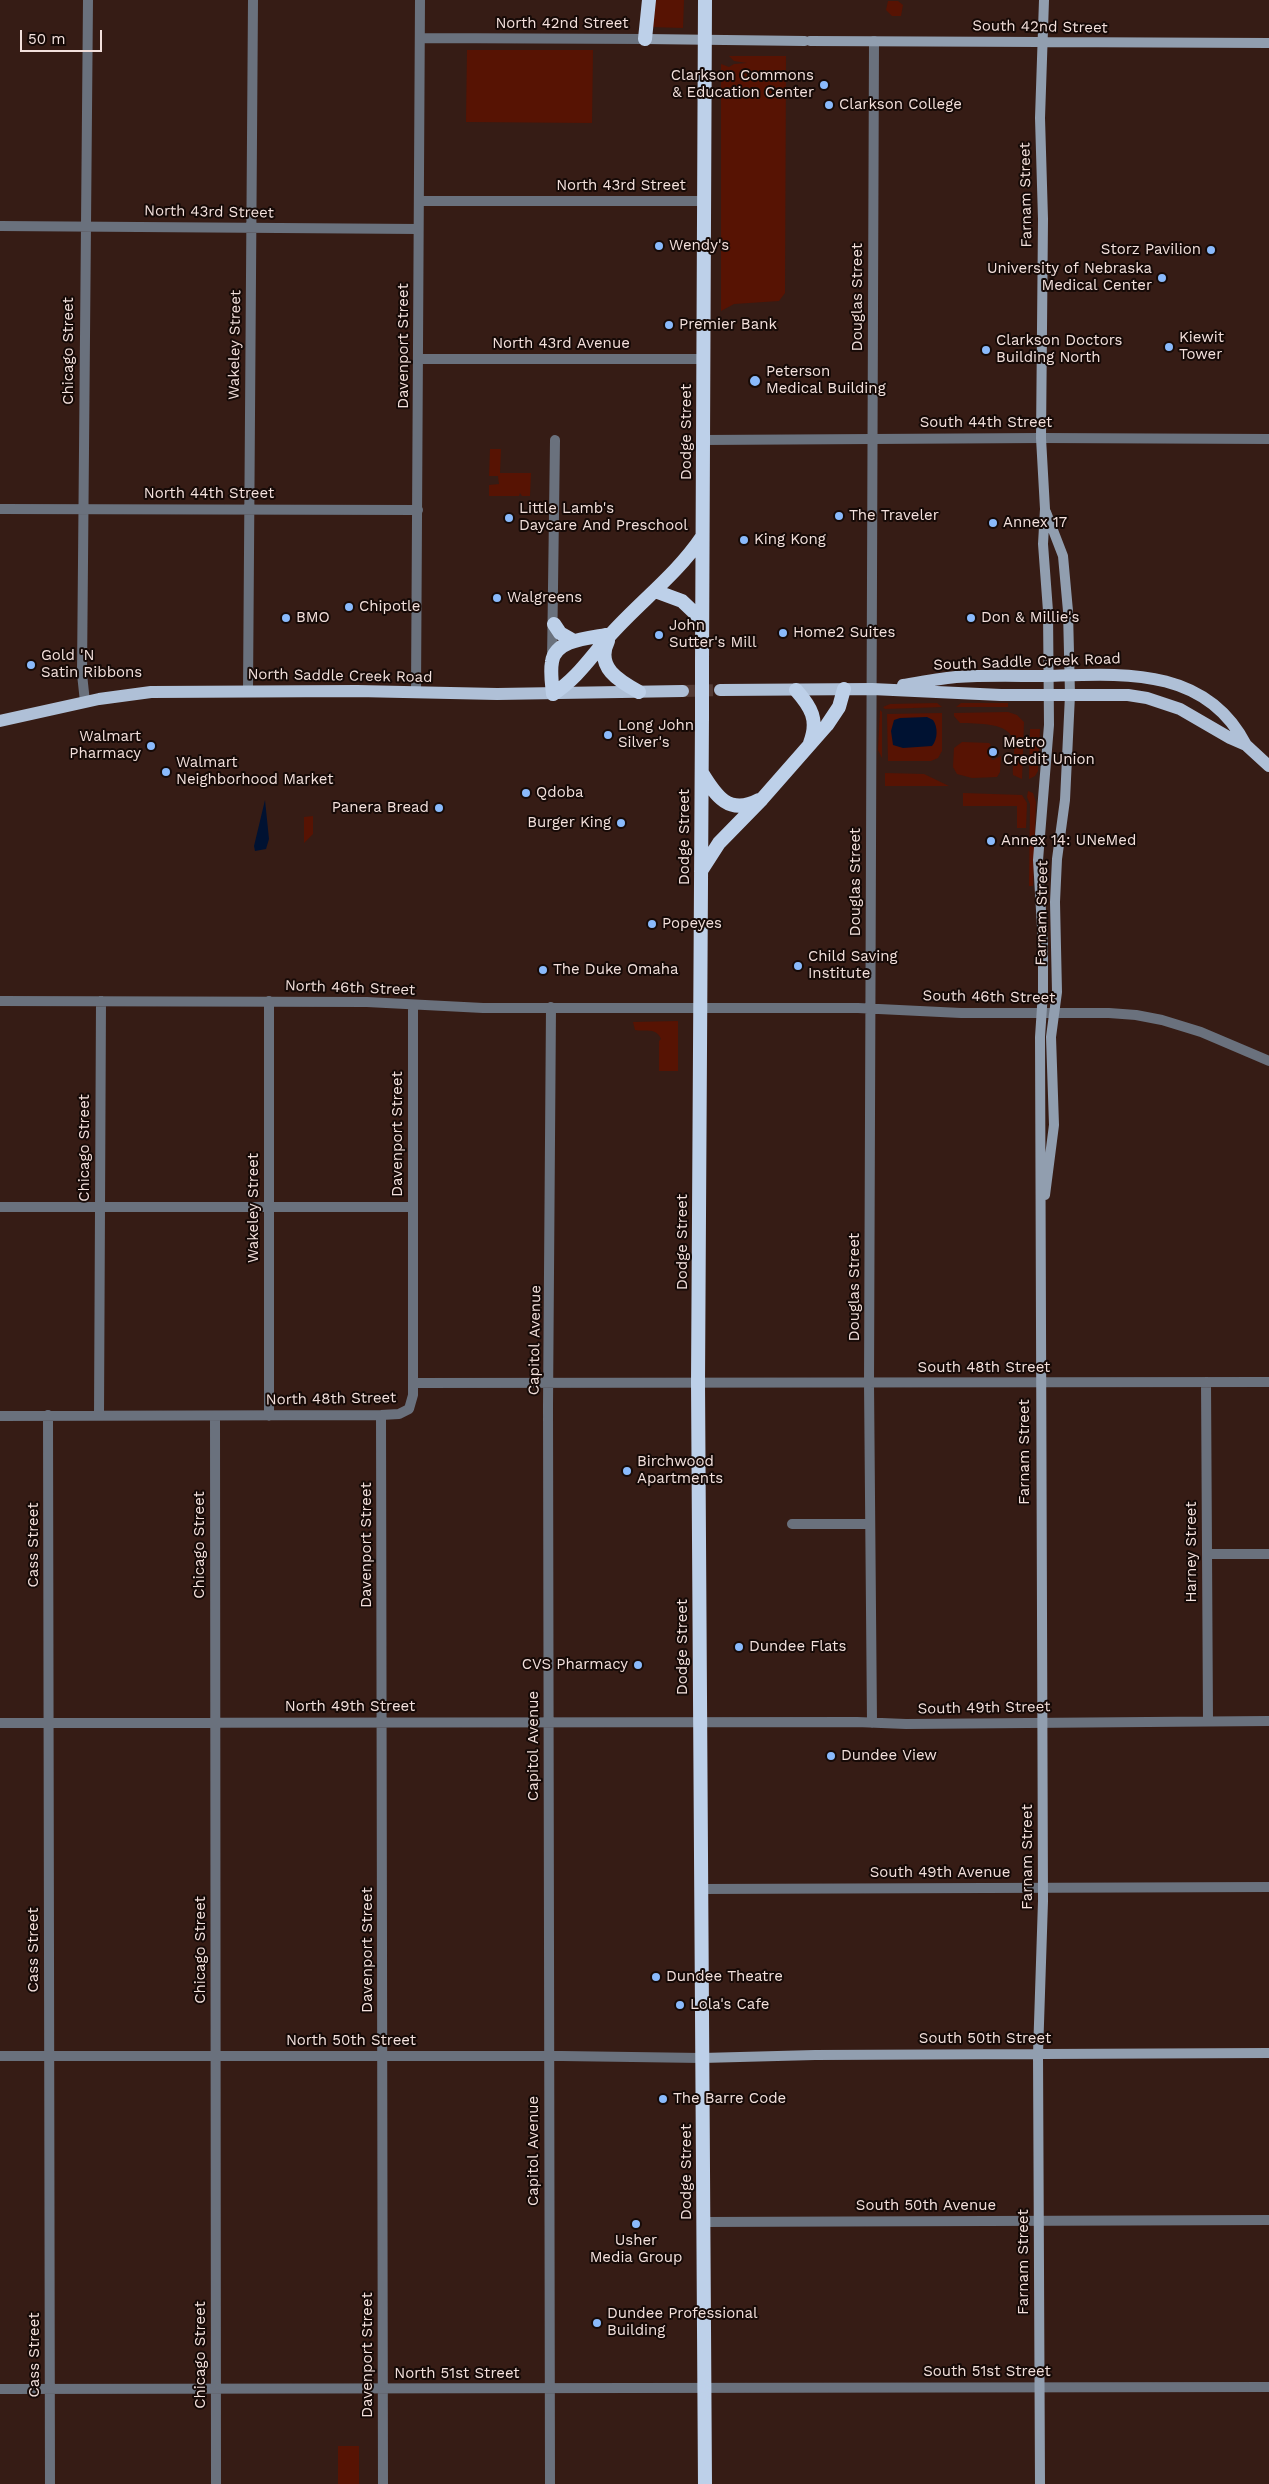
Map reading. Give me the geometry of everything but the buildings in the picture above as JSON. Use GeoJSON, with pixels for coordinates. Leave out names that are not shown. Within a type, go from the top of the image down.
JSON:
{"type":"FeatureCollection","features":[{"type":"Feature","properties":{"kind":"highway"},"geometry":{"type":"LineString","coordinates":[[645,39],[649,0]]}},
{"type":"Feature","properties":{"kind":"highway","name":"Dodge Street"},"geometry":{"type":"LineString","coordinates":[[705,0],[698,1382],[705,2484]]}},
{"type":"Feature","properties":{"kind":"highway"},"geometry":{"type":"LineString","coordinates":[[553,694],[571,681],[611,634],[683,563],[702,536]]}},
{"type":"Feature","properties":{"kind":"highway"},"geometry":{"type":"LineString","coordinates":[[655,591],[682,601],[702,620]]}},
{"type":"Feature","properties":{"kind":"highway"},"geometry":{"type":"LineString","coordinates":[[554,624],[560,633],[574,641]]}},
{"type":"Feature","properties":{"kind":"highway"},"geometry":{"type":"LineString","coordinates":[[553,694],[552,661],[561,648],[574,641],[611,634]]}},
{"type":"Feature","properties":{"kind":"highway"},"geometry":{"type":"LineString","coordinates":[[611,634],[605,650],[607,667],[617,680],[639,692]]}},
{"type":"Feature","properties":{"kind":"highway"},"geometry":{"type":"LineString","coordinates":[[701,871],[719,842],[762,799],[808,748],[839,707],[844,689]]}},
{"type":"Feature","properties":{"kind":"highway"},"geometry":{"type":"LineString","coordinates":[[796,690],[809,705],[813,715],[814,731],[808,748]]}},
{"type":"Feature","properties":{"kind":"highway"},"geometry":{"type":"LineString","coordinates":[[701,771],[715,794],[725,802],[742,805],[762,799]]}},
{"type":"Feature","properties":{"kind":"main road","name":"Farnam Street"},"geometry":{"type":"LineString","coordinates":[[1040,2484],[1038,2054],[1043,1888],[1040,1037],[1043,944],[1038,860],[1048,763],[1049,695],[1048,611],[1043,544],[1045,509],[1041,438],[1043,219],[1040,110],[1044,0]]}},
{"type":"Feature","properties":{"kind":"main road","name":"North 42nd Street"},"geometry":{"type":"LineString","coordinates":[[645,39],[704,40]]}},
{"type":"Feature","properties":{"kind":"main road","name":"South 42nd Street"},"geometry":{"type":"LineString","coordinates":[[704,40],[1269,43]]}},
{"type":"Feature","properties":{"kind":"main road","name":"Farnam Street"},"geometry":{"type":"LineString","coordinates":[[1040,1231],[1053,1139],[1051,1037],[1057,992],[1055,902],[1057,858],[1065,800],[1070,695],[1063,556],[1045,509]]}},
{"type":"Feature","properties":{"kind":"main road","name":"South Saddle Creek Road"},"geometry":{"type":"LineString","coordinates":[[872,689],[957,677],[1113,674],[1139,676],[1180,686],[1216,706],[1236,725],[1246,745]]}},
{"type":"Feature","properties":{"kind":"main road","name":"South Saddle Creek Road"},"geometry":{"type":"LineString","coordinates":[[720,690],[872,689],[1001,695],[1119,695],[1147,698],[1180,709],[1246,745],[1269,766]]}},
{"type":"Feature","properties":{"kind":"main road","name":"North Saddle Creek Road"},"geometry":{"type":"LineString","coordinates":[[0,722],[85,702],[151,692],[553,694],[683,691]]}},
{"type":"Feature","properties":{"kind":"main road","name":"South 50th Street"},"geometry":{"type":"LineString","coordinates":[[702,2058],[815,2054],[1269,2053]]}},
{"type":"Feature","properties":{"kind":"street","name":"Chicago Street"},"geometry":{"type":"LineString","coordinates":[[85,702],[82,679],[88,0]]}},
{"type":"Feature","properties":{"kind":"street","name":"Wakeley Street"},"geometry":{"type":"LineString","coordinates":[[248,691],[253,0]]}},
{"type":"Feature","properties":{"kind":"street","name":"Davenport Street"},"geometry":{"type":"LineString","coordinates":[[416,693],[420,0]]}},
{"type":"Feature","properties":{"kind":"street","name":"North 42nd Street"},"geometry":{"type":"LineString","coordinates":[[420,38],[645,39]]}},
{"type":"Feature","properties":{"kind":"street","name":"Douglas Street"},"geometry":{"type":"LineString","coordinates":[[872,1723],[869,1383],[874,41]]}},
{"type":"Feature","properties":{"kind":"street","name":"North 43rd Street"},"geometry":{"type":"LineString","coordinates":[[419,201],[704,201]]}},
{"type":"Feature","properties":{"kind":"street","name":"North 43rd Street"},"geometry":{"type":"LineString","coordinates":[[0,226],[418,229]]}},
{"type":"Feature","properties":{"kind":"street","name":"North 43rd Avenue"},"geometry":{"type":"LineString","coordinates":[[419,359],[703,359]]}},
{"type":"Feature","properties":{"kind":"street","name":"South 44th Street"},"geometry":{"type":"LineString","coordinates":[[703,440],[872,438],[1269,439]]}},
{"type":"Feature","properties":{"kind":"street"},"geometry":{"type":"LineString","coordinates":[[552,661],[550,642],[554,624],[555,440]]}},
{"type":"Feature","properties":{"kind":"street","name":"North 44th Street"},"geometry":{"type":"LineString","coordinates":[[0,509],[418,510]]}},
{"type":"Feature","properties":{"kind":"street","name":"North 46th Street"},"geometry":{"type":"LineString","coordinates":[[0,1001],[269,1001],[413,1004],[454,1008],[700,1007]]}},
{"type":"Feature","properties":{"kind":"street","name":"Chicago Street"},"geometry":{"type":"LineString","coordinates":[[99,1416],[101,1001]]}},
{"type":"Feature","properties":{"kind":"street","name":"Wakeley Street"},"geometry":{"type":"LineString","coordinates":[[269,1001],[269,1416]]}},
{"type":"Feature","properties":{"kind":"street","name":"Davenport Street"},"geometry":{"type":"LineString","coordinates":[[413,1004],[413,1383]]}},
{"type":"Feature","properties":{"kind":"street","name":"Capitol Avenue"},"geometry":{"type":"LineString","coordinates":[[550,2484],[549,1383],[551,1007]]}},
{"type":"Feature","properties":{"kind":"street","name":"South 46th Street"},"geometry":{"type":"LineString","coordinates":[[700,1007],[871,1008],[961,1013],[1136,1015],[1162,1020],[1201,1032],[1267,1057]]}},
{"type":"Feature","properties":{"kind":"street"},"geometry":{"type":"LineString","coordinates":[[0,1207],[413,1208]]}},
{"type":"Feature","properties":{"kind":"street","name":"North 48th Street"},"geometry":{"type":"LineString","coordinates":[[0,1416],[381,1415],[400,1414],[409,1409],[412,1403],[413,1383],[698,1382]]}},
{"type":"Feature","properties":{"kind":"street","name":"South 48th Street"},"geometry":{"type":"LineString","coordinates":[[698,1382],[1269,1382]]}},
{"type":"Feature","properties":{"kind":"street","name":"Harney Street"},"geometry":{"type":"LineString","coordinates":[[1206,1382],[1208,1721]]}},
{"type":"Feature","properties":{"kind":"street","name":"Davenport Street"},"geometry":{"type":"LineString","coordinates":[[381,1415],[383,2484]]}},
{"type":"Feature","properties":{"kind":"street","name":"Cass Street"},"geometry":{"type":"LineString","coordinates":[[48,1416],[50,2484]]}},
{"type":"Feature","properties":{"kind":"street","name":"Chicago Street"},"geometry":{"type":"LineString","coordinates":[[215,1416],[216,2484]]}},
{"type":"Feature","properties":{"kind":"street"},"geometry":{"type":"LineString","coordinates":[[792,1524],[870,1524]]}},
{"type":"Feature","properties":{"kind":"street"},"geometry":{"type":"LineString","coordinates":[[1208,1554],[1269,1554]]}},
{"type":"Feature","properties":{"kind":"street","name":"South 49th Street"},"geometry":{"type":"LineString","coordinates":[[700,1722],[1269,1721]]}},
{"type":"Feature","properties":{"kind":"street","name":"North 49th Street"},"geometry":{"type":"LineString","coordinates":[[0,1722],[700,1722]]}},
{"type":"Feature","properties":{"kind":"street","name":"South 49th Avenue"},"geometry":{"type":"LineString","coordinates":[[701,1889],[1269,1887]]}},
{"type":"Feature","properties":{"kind":"street","name":"North 50th Street"},"geometry":{"type":"LineString","coordinates":[[0,2056],[549,2056],[702,2058]]}},
{"type":"Feature","properties":{"kind":"street","name":"South 50th Avenue"},"geometry":{"type":"LineString","coordinates":[[703,2222],[1269,2220]]}},
{"type":"Feature","properties":{"kind":"street","name":"South 51st Street"},"geometry":{"type":"LineString","coordinates":[[704,2388],[1269,2386]]}},
{"type":"Feature","properties":{"kind":"street","name":"North 51st Street"},"geometry":{"type":"LineString","coordinates":[[0,2390],[704,2388]]}},
{"type":"Feature","properties":{"kind":"shaded area"},"geometry":{"type":"Polygon","coordinates":[[[655,0],[684,0],[683,28],[650,27],[655,0]]]}},
{"type":"Feature","properties":{"kind":"shaded area"},"geometry":{"type":"Polygon","coordinates":[[[888,1],[898,1],[903,5],[901,16],[892,16],[886,10],[888,1]]]}},
{"type":"Feature","properties":{"kind":"shaded area"},"geometry":{"type":"Polygon","coordinates":[[[467,50],[593,50],[592,123],[466,122],[467,50]]]}},
{"type":"Feature","properties":{"kind":"shaded area"},"geometry":{"type":"Polygon","coordinates":[[[729,56],[786,56],[785,293],[779,301],[734,304],[721,311],[721,81],[724,81],[724,74],[721,74],[721,64],[729,67],[734,64],[747,63],[734,61],[729,56]]]}},
{"type":"Feature","properties":{"kind":"shaded area"},"geometry":{"type":"Polygon","coordinates":[[[490,449],[501,449],[500,473],[531,473],[530,496],[522,496],[520,493],[519,496],[489,496],[489,485],[499,484],[498,476],[489,476],[490,449]]]}},
{"type":"Feature","properties":{"kind":"shaded area"},"geometry":{"type":"Polygon","coordinates":[[[937,703],[942,707],[885,709],[883,707],[890,704],[937,703]]]}},
{"type":"Feature","properties":{"kind":"shaded area"},"geometry":{"type":"Polygon","coordinates":[[[961,703],[1008,703],[1008,707],[956,707],[961,703]]]}},
{"type":"Feature","properties":{"kind":"shaded area"},"geometry":{"type":"Polygon","coordinates":[[[880,710],[882,712],[882,758],[878,750],[880,710]]]}},
{"type":"Feature","properties":{"kind":"shaded area"},"geometry":{"type":"Polygon","coordinates":[[[1008,712],[1017,715],[1024,722],[1022,779],[1013,775],[1014,743],[1007,731],[992,725],[960,723],[954,716],[954,713],[1008,712]]]}},
{"type":"Feature","properties":{"kind":"shaded area"},"geometry":{"type":"Polygon","coordinates":[[[942,713],[942,751],[938,758],[931,761],[888,761],[887,714],[942,713]]]}},
{"type":"Feature","properties":{"kind":"shaded area"},"geometry":{"type":"Polygon","coordinates":[[[1030,729],[1040,729],[1038,771],[1035,776],[1029,779],[1030,729]]]}},
{"type":"Feature","properties":{"kind":"shaded area"},"geometry":{"type":"Polygon","coordinates":[[[962,742],[989,743],[991,745],[987,750],[993,756],[991,759],[993,760],[1001,756],[1000,772],[997,777],[972,778],[957,774],[953,767],[954,748],[962,742]]]}},
{"type":"Feature","properties":{"kind":"shaded area"},"geometry":{"type":"Polygon","coordinates":[[[885,773],[924,774],[949,786],[885,786],[885,773]]]}},
{"type":"Feature","properties":{"kind":"shaded area"},"geometry":{"type":"Polygon","coordinates":[[[1028,791],[1033,793],[1036,802],[1033,886],[1029,886],[1030,804],[1027,797],[1028,791]]]}},
{"type":"Feature","properties":{"kind":"shaded area"},"geometry":{"type":"Polygon","coordinates":[[[963,793],[1022,795],[1027,803],[1026,828],[1017,828],[1017,806],[963,806],[963,793]]]}},
{"type":"Feature","properties":{"kind":"shaded area"},"geometry":{"type":"Polygon","coordinates":[[[313,816],[313,834],[304,843],[304,817],[313,816]]]}},
{"type":"Feature","properties":{"kind":"shaded area"},"geometry":{"type":"Polygon","coordinates":[[[678,1021],[678,1071],[659,1071],[659,1041],[661,1039],[659,1035],[653,1031],[635,1030],[633,1022],[678,1021]]]}},
{"type":"Feature","properties":{"kind":"shaded area"},"geometry":{"type":"Polygon","coordinates":[[[338,2446],[359,2446],[359,2484],[338,2484],[338,2446]]]}},
{"type":"Feature","properties":{"kind":"water"},"geometry":{"type":"Polygon","coordinates":[[[927,717],[935,723],[936,737],[932,746],[903,748],[893,745],[891,731],[894,720],[927,717]]]}},
{"type":"Feature","properties":{"kind":"water"},"geometry":{"type":"Polygon","coordinates":[[[265,800],[269,839],[266,849],[255,851],[254,846],[265,800]]]}},
{"type":"Feature","properties":{"kind":"tunnel"},"geometry":{"type":"LineString","coordinates":[[683,691],[720,690]]}},
{"type":"Feature","properties":{"kind":"place","name":"Clarkson Commons & Education Center"},"geometry":{"type":"Point","coordinates":[824,85]}},
{"type":"Feature","properties":{"kind":"place","name":"Clarkson College"},"geometry":{"type":"Point","coordinates":[829,105]}},
{"type":"Feature","properties":{"kind":"place","name":"Wendy's"},"geometry":{"type":"Point","coordinates":[659,246]}},
{"type":"Feature","properties":{"kind":"place","name":"Storz Pavilion"},"geometry":{"type":"Point","coordinates":[1211,250]}},
{"type":"Feature","properties":{"kind":"place","name":"University of Nebraska Medical Center"},"geometry":{"type":"Point","coordinates":[1162,278]}},
{"type":"Feature","properties":{"kind":"place","name":"Premier Bank"},"geometry":{"type":"Point","coordinates":[669,325]}},
{"type":"Feature","properties":{"kind":"place","name":"Kiewit Tower"},"geometry":{"type":"Point","coordinates":[1169,347]}},
{"type":"Feature","properties":{"kind":"place","name":"Clarkson Doctors Building North"},"geometry":{"type":"Point","coordinates":[986,350]}},
{"type":"Feature","properties":{"kind":"place","name":"Peterson Medical Building"},"geometry":{"type":"Point","coordinates":[755,381]}},
{"type":"Feature","properties":{"kind":"place","name":"The Traveler"},"geometry":{"type":"Point","coordinates":[839,516]}},
{"type":"Feature","properties":{"kind":"place","name":"Little Lamb's Daycare And Preschool"},"geometry":{"type":"Point","coordinates":[509,518]}},
{"type":"Feature","properties":{"kind":"place","name":"Annex 17"},"geometry":{"type":"Point","coordinates":[993,523]}},
{"type":"Feature","properties":{"kind":"place","name":"King Kong"},"geometry":{"type":"Point","coordinates":[744,540]}},
{"type":"Feature","properties":{"kind":"place","name":"Walgreens"},"geometry":{"type":"Point","coordinates":[497,598]}},
{"type":"Feature","properties":{"kind":"place","name":"Chipotle"},"geometry":{"type":"Point","coordinates":[349,607]}},
{"type":"Feature","properties":{"kind":"place","name":"BMO"},"geometry":{"type":"Point","coordinates":[286,618]}},
{"type":"Feature","properties":{"kind":"place","name":"Don & Millie's"},"geometry":{"type":"Point","coordinates":[971,618]}},
{"type":"Feature","properties":{"kind":"place","name":"Home2 Suites"},"geometry":{"type":"Point","coordinates":[783,633]}},
{"type":"Feature","properties":{"kind":"place","name":"John Sutter's Mill"},"geometry":{"type":"Point","coordinates":[659,635]}},
{"type":"Feature","properties":{"kind":"place","name":"Gold 'N Satin Ribbons"},"geometry":{"type":"Point","coordinates":[31,665]}},
{"type":"Feature","properties":{"kind":"place","name":"Long John Silver's"},"geometry":{"type":"Point","coordinates":[608,735]}},
{"type":"Feature","properties":{"kind":"place","name":"Walmart Pharmacy"},"geometry":{"type":"Point","coordinates":[151,746]}},
{"type":"Feature","properties":{"kind":"place","name":"Metro Credit Union"},"geometry":{"type":"Point","coordinates":[993,752]}},
{"type":"Feature","properties":{"kind":"place","name":"Walmart Neighborhood Market"},"geometry":{"type":"Point","coordinates":[166,772]}},
{"type":"Feature","properties":{"kind":"place","name":"Qdoba"},"geometry":{"type":"Point","coordinates":[526,793]}},
{"type":"Feature","properties":{"kind":"place","name":"Panera Bread"},"geometry":{"type":"Point","coordinates":[439,808]}},
{"type":"Feature","properties":{"kind":"place","name":"Burger King"},"geometry":{"type":"Point","coordinates":[621,823]}},
{"type":"Feature","properties":{"kind":"place","name":"Annex 14: UNeMed"},"geometry":{"type":"Point","coordinates":[991,841]}},
{"type":"Feature","properties":{"kind":"place","name":"Popeyes"},"geometry":{"type":"Point","coordinates":[652,924]}},
{"type":"Feature","properties":{"kind":"place","name":"Child Saving Institute"},"geometry":{"type":"Point","coordinates":[798,966]}},
{"type":"Feature","properties":{"kind":"place","name":"The Duke Omaha"},"geometry":{"type":"Point","coordinates":[543,970]}},
{"type":"Feature","properties":{"kind":"place","name":"Birchwood Apartments"},"geometry":{"type":"Point","coordinates":[627,1471]}},
{"type":"Feature","properties":{"kind":"place","name":"Dundee Flats"},"geometry":{"type":"Point","coordinates":[739,1647]}},
{"type":"Feature","properties":{"kind":"place","name":"CVS Pharmacy"},"geometry":{"type":"Point","coordinates":[638,1665]}},
{"type":"Feature","properties":{"kind":"place","name":"Dundee View"},"geometry":{"type":"Point","coordinates":[831,1756]}},
{"type":"Feature","properties":{"kind":"place","name":"Dundee Theatre"},"geometry":{"type":"Point","coordinates":[656,1977]}},
{"type":"Feature","properties":{"kind":"place","name":"Lola's Cafe"},"geometry":{"type":"Point","coordinates":[680,2005]}},
{"type":"Feature","properties":{"kind":"place","name":"The Barre Code"},"geometry":{"type":"Point","coordinates":[663,2099]}},
{"type":"Feature","properties":{"kind":"place","name":"Usher Media Group"},"geometry":{"type":"Point","coordinates":[636,2224]}},
{"type":"Feature","properties":{"kind":"place","name":"Dundee Professional Building"},"geometry":{"type":"Point","coordinates":[597,2323]}}]}
